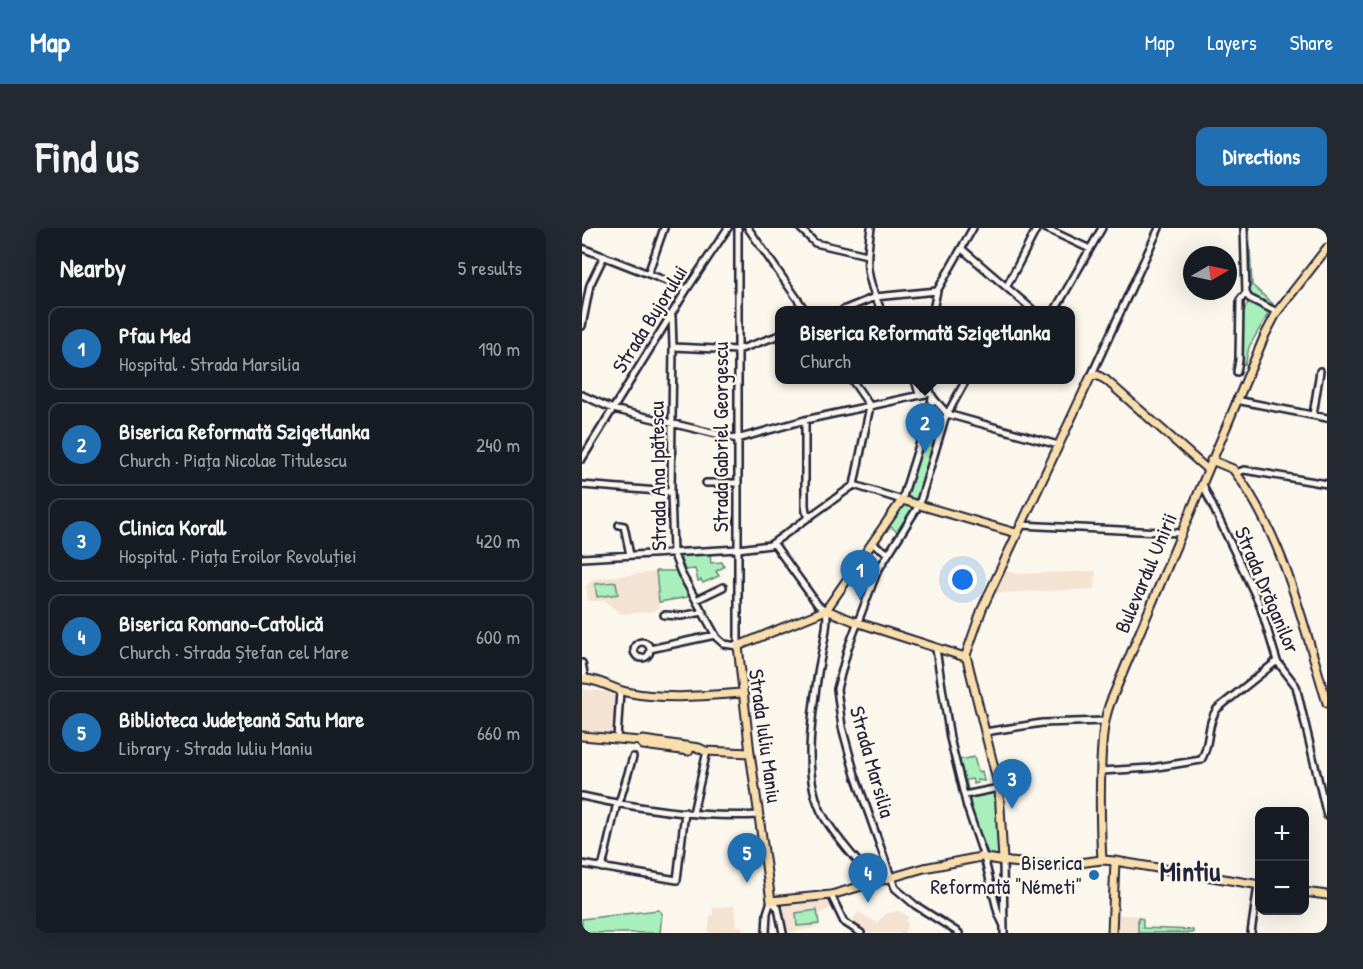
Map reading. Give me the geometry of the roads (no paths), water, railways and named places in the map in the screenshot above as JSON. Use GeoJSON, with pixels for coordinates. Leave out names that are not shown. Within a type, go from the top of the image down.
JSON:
{"type":"FeatureCollection","features":[{"type":"Feature","properties":{"kind":"main road","name":"Bulevardul Unirii"},"geometry":{"type":"LineString","coordinates":[[1102,860],[1100,804],[1104,721],[1118,681],[1253,359],[1277,312],[1327,248]]}},
{"type":"Feature","properties":{"kind":"main road"},"geometry":{"type":"LineString","coordinates":[[1004,861],[999,788],[965,657],[982,609],[1016,533],[1091,376],[1097,375],[1106,380],[1208,470]]}},
{"type":"Feature","properties":{"kind":"main road"},"geometry":{"type":"LineString","coordinates":[[1211,460],[1236,473],[1280,552],[1327,703]]}},
{"type":"Feature","properties":{"kind":"main road"},"geometry":{"type":"LineString","coordinates":[[738,646],[826,610],[902,500],[1016,533]]}},
{"type":"Feature","properties":{"kind":"main road"},"geometry":{"type":"LineString","coordinates":[[826,610],[858,623],[965,657]]}},
{"type":"Feature","properties":{"kind":"main road","name":"Strada Iuliu Maniu"},"geometry":{"type":"LineString","coordinates":[[738,646],[742,693],[771,901]]}},
{"type":"Feature","properties":{"kind":"main road"},"geometry":{"type":"LineString","coordinates":[[583,678],[620,691],[668,696],[742,693]]}},
{"type":"Feature","properties":{"kind":"main road"},"geometry":{"type":"LineString","coordinates":[[582,736],[640,741],[643,745],[699,753],[706,751],[750,753]]}},
{"type":"Feature","properties":{"kind":"main road"},"geometry":{"type":"LineString","coordinates":[[771,901],[831,895],[924,868],[984,857],[1055,866],[1102,860],[1115,861],[1255,884]]}},
{"type":"Feature","properties":{"kind":"main road"},"geometry":{"type":"LineString","coordinates":[[1112,933],[1115,861]]}},
{"type":"Feature","properties":{"kind":"main road"},"geometry":{"type":"LineString","coordinates":[[1309,893],[1327,896]]}},
{"type":"Feature","properties":{"kind":"street"},"geometry":{"type":"LineString","coordinates":[[648,274],[664,228]]}},
{"type":"Feature","properties":{"kind":"street","name":"Strada Bujorului"},"geometry":{"type":"LineString","coordinates":[[582,459],[687,289],[728,228]]}},
{"type":"Feature","properties":{"kind":"street","name":"Strada Gabriel Georgescu"},"geometry":{"type":"LineString","coordinates":[[738,228],[738,646]]}},
{"type":"Feature","properties":{"kind":"street"},"geometry":{"type":"LineString","coordinates":[[748,228],[802,306]]}},
{"type":"Feature","properties":{"kind":"street"},"geometry":{"type":"LineString","coordinates":[[800,228],[815,243],[867,255]]}},
{"type":"Feature","properties":{"kind":"street"},"geometry":{"type":"LineString","coordinates":[[870,228],[867,255],[868,278],[878,306]]}},
{"type":"Feature","properties":{"kind":"street"},"geometry":{"type":"LineString","coordinates":[[934,306],[937,291],[973,228]]}},
{"type":"Feature","properties":{"kind":"street"},"geometry":{"type":"LineString","coordinates":[[1007,286],[1037,228]]}},
{"type":"Feature","properties":{"kind":"street"},"geometry":{"type":"LineString","coordinates":[[1045,228],[1090,249]]}},
{"type":"Feature","properties":{"kind":"street"},"geometry":{"type":"LineString","coordinates":[[1056,306],[1102,228]]}},
{"type":"Feature","properties":{"kind":"street"},"geometry":{"type":"LineString","coordinates":[[1091,376],[1159,228]]}},
{"type":"Feature","properties":{"kind":"street"},"geometry":{"type":"LineString","coordinates":[[1244,228],[1246,293],[1250,298],[1277,312]]}},
{"type":"Feature","properties":{"kind":"street"},"geometry":{"type":"LineString","coordinates":[[582,248],[687,289]]}},
{"type":"Feature","properties":{"kind":"street"},"geometry":{"type":"LineString","coordinates":[[962,249],[1029,306]]}},
{"type":"Feature","properties":{"kind":"street"},"geometry":{"type":"LineString","coordinates":[[582,326],[590,285],[604,256]]}},
{"type":"Feature","properties":{"kind":"street"},"geometry":{"type":"LineString","coordinates":[[853,306],[875,297],[937,291]]}},
{"type":"Feature","properties":{"kind":"street"},"geometry":{"type":"LineString","coordinates":[[1237,372],[1240,300],[1246,293]]}},
{"type":"Feature","properties":{"kind":"street","name":"Strada Ana Ipătescu"},"geometry":{"type":"LineString","coordinates":[[672,316],[671,492],[674,552],[681,573],[715,635]]}},
{"type":"Feature","properties":{"kind":"street"},"geometry":{"type":"LineString","coordinates":[[673,347],[738,350],[775,337]]}},
{"type":"Feature","properties":{"kind":"street"},"geometry":{"type":"LineString","coordinates":[[1313,415],[1320,371]]}},
{"type":"Feature","properties":{"kind":"street"},"geometry":{"type":"LineString","coordinates":[[582,558],[738,549],[774,544],[854,485],[870,406],[855,384]]}},
{"type":"Feature","properties":{"kind":"street"},"geometry":{"type":"LineString","coordinates":[[916,384],[919,393]]}},
{"type":"Feature","properties":{"kind":"street"},"geometry":{"type":"LineString","coordinates":[[854,485],[902,500],[929,413],[930,384]]}},
{"type":"Feature","properties":{"kind":"street","name":"Strada Marsilia"},"geometry":{"type":"LineString","coordinates":[[891,878],[855,776],[842,727],[837,689],[841,671],[875,576],[920,505],[945,412],[963,384]]}},
{"type":"Feature","properties":{"kind":"street"},"geometry":{"type":"LineString","coordinates":[[582,395],[613,409],[737,439],[919,393],[931,395],[945,412],[1058,445]]}},
{"type":"Feature","properties":{"kind":"street"},"geometry":{"type":"LineString","coordinates":[[1236,400],[1327,418]]}},
{"type":"Feature","properties":{"kind":"street"},"geometry":{"type":"LineString","coordinates":[[805,420],[805,505],[810,517]]}},
{"type":"Feature","properties":{"kind":"street"},"geometry":{"type":"LineString","coordinates":[[1236,473],[1244,470],[1327,484]]}},
{"type":"Feature","properties":{"kind":"street","name":"Strada Drăganilor"},"geometry":{"type":"LineString","coordinates":[[1203,481],[1260,604],[1277,661],[1296,686],[1327,816]]}},
{"type":"Feature","properties":{"kind":"street"},"geometry":{"type":"LineString","coordinates":[[706,483],[737,483]]}},
{"type":"Feature","properties":{"kind":"street"},"geometry":{"type":"LineString","coordinates":[[582,485],[671,492]]}},
{"type":"Feature","properties":{"kind":"street"},"geometry":{"type":"LineString","coordinates":[[620,525],[624,526],[630,555]]}},
{"type":"Feature","properties":{"kind":"street"},"geometry":{"type":"LineString","coordinates":[[1020,525],[1180,533]]}},
{"type":"Feature","properties":{"kind":"street"},"geometry":{"type":"LineString","coordinates":[[872,543],[888,553]]}},
{"type":"Feature","properties":{"kind":"street"},"geometry":{"type":"LineString","coordinates":[[774,544],[818,605],[826,610],[828,617],[821,652],[812,727],[812,781],[818,807],[875,882]]}},
{"type":"Feature","properties":{"kind":"street"},"geometry":{"type":"LineString","coordinates":[[696,600],[723,587]]}},
{"type":"Feature","properties":{"kind":"street"},"geometry":{"type":"LineString","coordinates":[[664,615],[703,612]]}},
{"type":"Feature","properties":{"kind":"street"},"geometry":{"type":"LineString","coordinates":[[650,649],[715,635],[724,644],[738,646]]}},
{"type":"Feature","properties":{"kind":"street"},"geometry":{"type":"LineString","coordinates":[[936,649],[950,738],[964,795],[1004,930]]}},
{"type":"Feature","properties":{"kind":"street"},"geometry":{"type":"LineString","coordinates":[[1101,771],[1151,768],[1201,760],[1212,716],[1217,709],[1277,661]]}},
{"type":"Feature","properties":{"kind":"street"},"geometry":{"type":"LineString","coordinates":[[582,663],[583,678]]}},
{"type":"Feature","properties":{"kind":"street"},"geometry":{"type":"LineString","coordinates":[[617,739],[620,691]]}},
{"type":"Feature","properties":{"kind":"street"},"geometry":{"type":"LineString","coordinates":[[985,732],[1042,723],[1104,721]]}},
{"type":"Feature","properties":{"kind":"street"},"geometry":{"type":"LineString","coordinates":[[693,813],[706,751]]}},
{"type":"Feature","properties":{"kind":"street"},"geometry":{"type":"LineString","coordinates":[[602,868],[618,803],[633,757]]}},
{"type":"Feature","properties":{"kind":"street"},"geometry":{"type":"LineString","coordinates":[[964,795],[999,788]]}},
{"type":"Feature","properties":{"kind":"street"},"geometry":{"type":"LineString","coordinates":[[582,796],[693,813],[729,816],[759,815]]}},
{"type":"Feature","properties":{"kind":"street"},"geometry":{"type":"LineString","coordinates":[[582,864],[677,880],[685,812]]}},
{"type":"Feature","properties":{"kind":"street"},"geometry":{"type":"LineString","coordinates":[[1004,861],[1004,930]]}},
{"type":"Feature","properties":{"kind":"street"},"geometry":{"type":"LineString","coordinates":[[891,878],[903,896],[959,933]]}},
{"type":"Feature","properties":{"kind":"street"},"geometry":{"type":"LineString","coordinates":[[831,895],[842,920],[860,932]]}},
{"type":"Feature","properties":{"kind":"street"},"geometry":{"type":"LineString","coordinates":[[766,933],[767,913],[771,901],[778,908],[783,933]]}},
{"type":"Feature","properties":{"kind":"street"},"geometry":{"type":"LineString","coordinates":[[1251,933],[1255,909]]}},
{"type":"Feature","properties":{"kind":"place","name":"Biserica Reformată Szigetlanka"},"geometry":{"type":"Point","coordinates":[925,453]}},
{"type":"Feature","properties":{"kind":"place","name":"Pfau Med"},"geometry":{"type":"Point","coordinates":[860,600]}},
{"type":"Feature","properties":{"kind":"place","name":"Clinica Korall"},"geometry":{"type":"Point","coordinates":[1012,809]}},
{"type":"Feature","properties":{"kind":"place","name":"Biserica Reformată \"Németi\""},"geometry":{"type":"Point","coordinates":[1094,875]}},
{"type":"Feature","properties":{"kind":"place","name":"Biblioteca Judeţeană Satu Mare"},"geometry":{"type":"Point","coordinates":[747,883]}},
{"type":"Feature","properties":{"kind":"place","name":"Biserica Romano-Catolică"},"geometry":{"type":"Point","coordinates":[868,903]}},
{"type":"Feature","properties":{"kind":"district","name":"Mintiu"},"geometry":{"type":"Point","coordinates":[1190,872]}}]}
